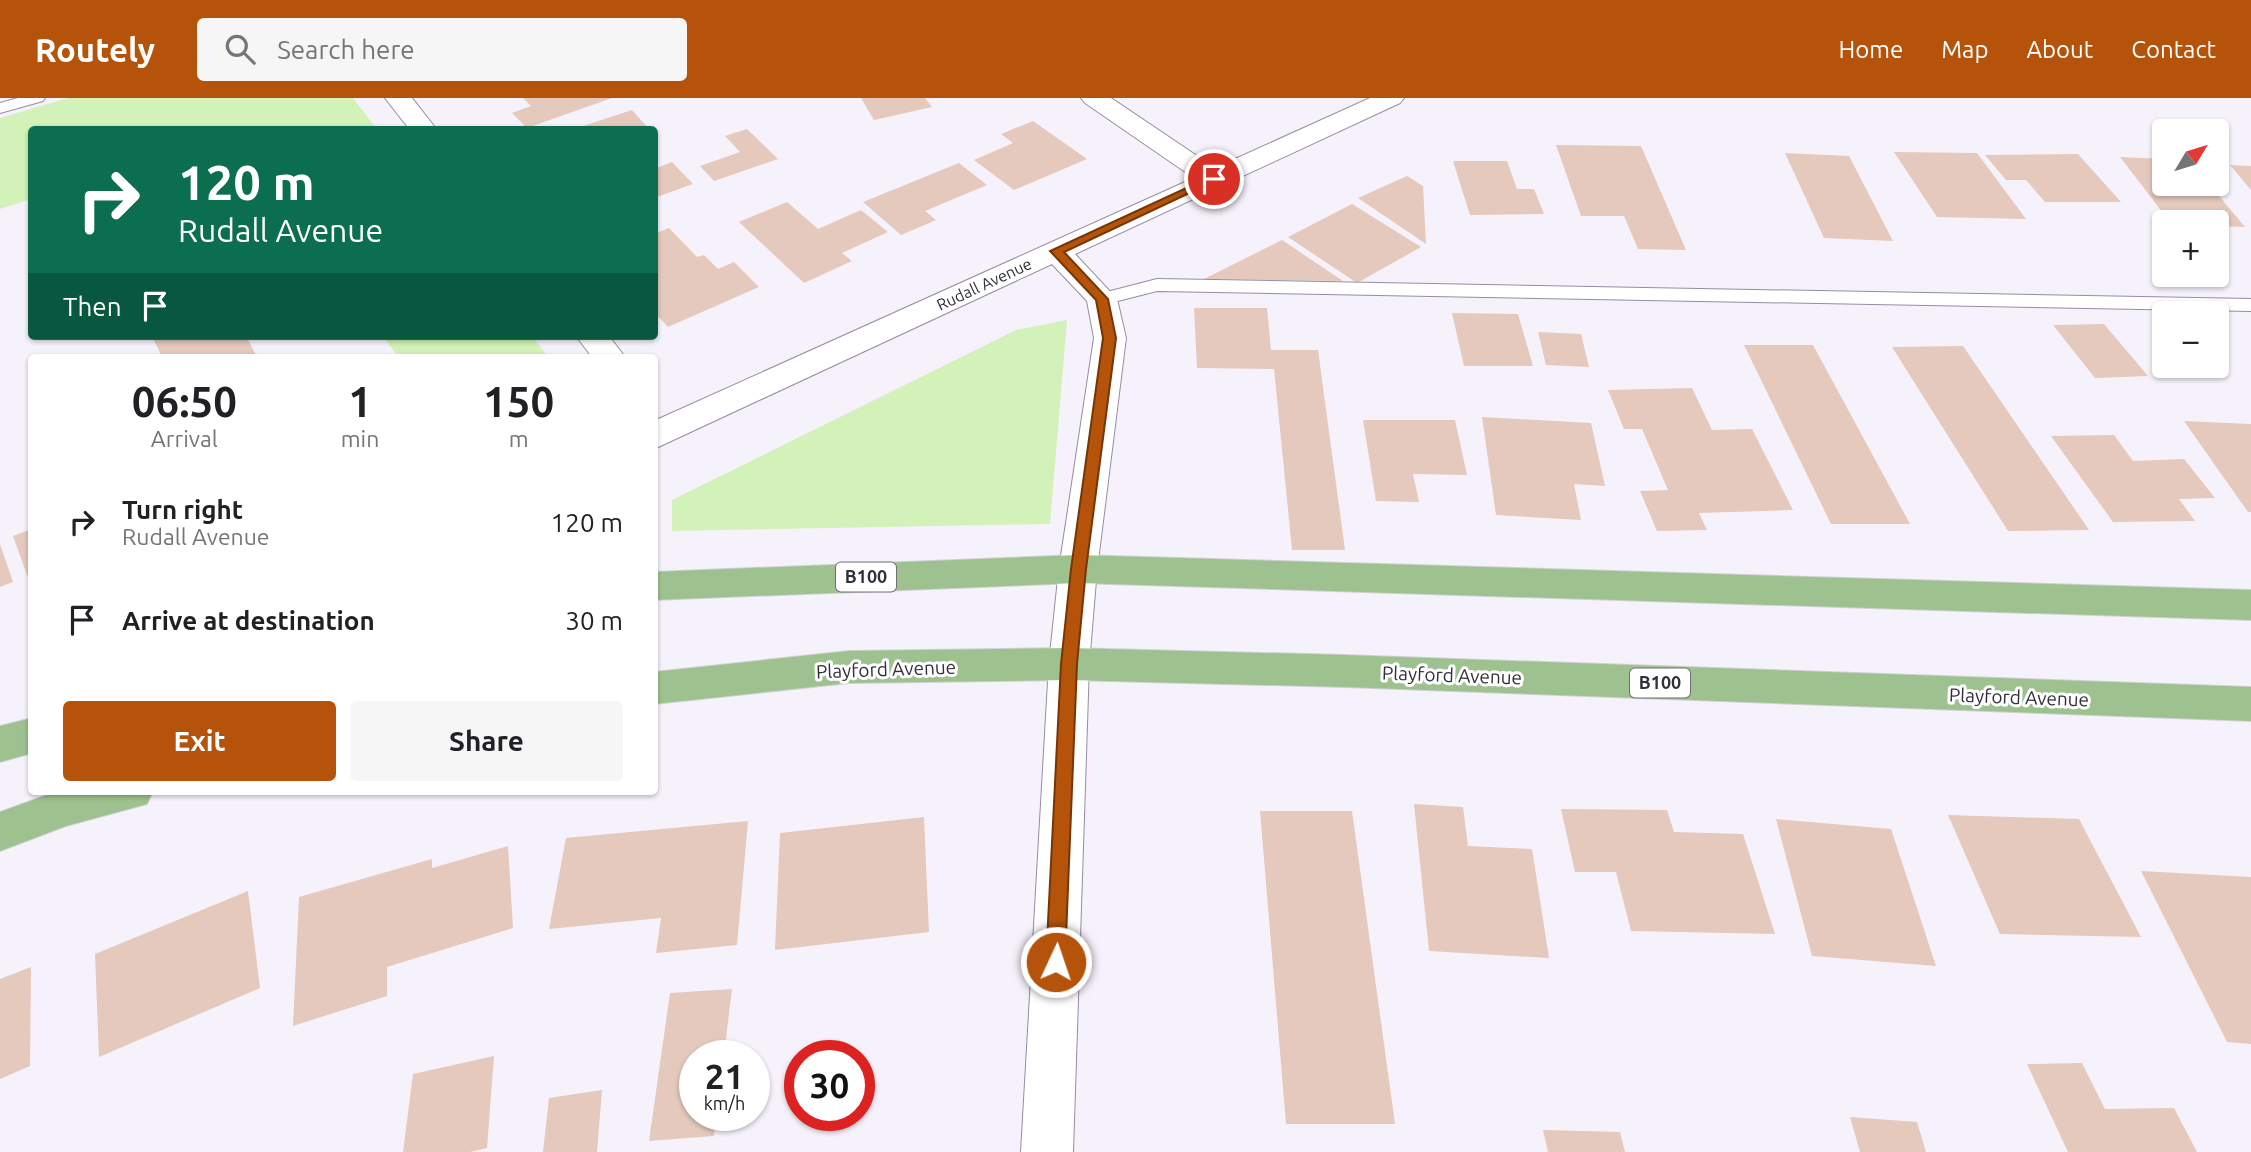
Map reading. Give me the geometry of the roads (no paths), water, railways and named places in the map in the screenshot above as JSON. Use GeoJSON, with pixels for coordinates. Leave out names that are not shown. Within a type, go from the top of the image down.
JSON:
{"type":"FeatureCollection","features":[{"type":"Feature","properties":{"kind":"highway","name":"B100"},"geometry":{"type":"LineString","coordinates":[[658,586],[1078,569],[2251,606]]}},
{"type":"Feature","properties":{"kind":"highway","name":"Playford Avenue"},"geometry":{"type":"LineString","coordinates":[[658,688],[849,667],[1069,664],[1345,671],[2251,704]]}},
{"type":"Feature","properties":{"kind":"highway"},"geometry":{"type":"LineString","coordinates":[[0,744],[28,736]]}},
{"type":"Feature","properties":{"kind":"highway"},"geometry":{"type":"LineString","coordinates":[[0,832],[63,808],[116,795]]}},
{"type":"Feature","properties":{"kind":"street"},"geometry":{"type":"LineString","coordinates":[[398,98],[421,126]]}},
{"type":"Feature","properties":{"kind":"street"},"geometry":{"type":"LineString","coordinates":[[1094,98],[1214,179]]}},
{"type":"Feature","properties":{"kind":"street","name":"Rudall Avenue"},"geometry":{"type":"LineString","coordinates":[[659,426],[1056,251],[1391,98]]}},
{"type":"Feature","properties":{"kind":"street"},"geometry":{"type":"LineString","coordinates":[[1047,1152],[1069,664],[1078,569],[1110,338],[1102,299],[1056,251]]}},
{"type":"Feature","properties":{"kind":"street"},"geometry":{"type":"LineString","coordinates":[[595,340],[607,354]]}},
{"type":"Feature","properties":{"kind":"lane"},"geometry":{"type":"LineString","coordinates":[[0,108],[16,101],[37,98]]}},
{"type":"Feature","properties":{"kind":"lane"},"geometry":{"type":"LineString","coordinates":[[1102,299],[1157,285],[2251,305]]}}]}
